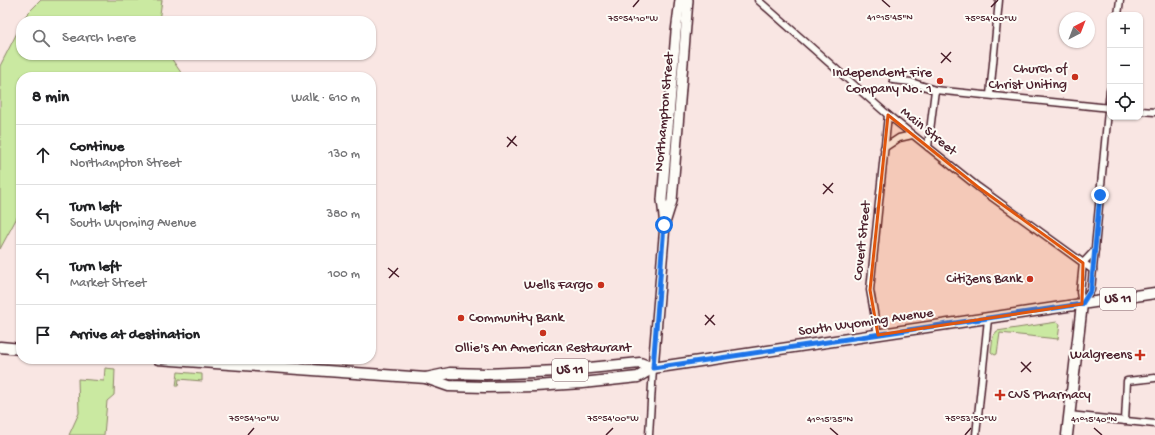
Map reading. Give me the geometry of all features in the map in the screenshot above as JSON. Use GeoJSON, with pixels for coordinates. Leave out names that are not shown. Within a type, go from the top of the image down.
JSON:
{"type":"FeatureCollection","features":[{"type":"Feature","properties":{"kind":"main road","name":"US 11"},"geometry":{"type":"LineString","coordinates":[[1082,304],[1155,293]]}},
{"type":"Feature","properties":{"kind":"main road","name":"South Wyoming Avenue"},"geometry":{"type":"LineString","coordinates":[[220,364],[426,378],[450,373],[486,374],[559,371],[640,363],[653,368],[1082,304]]}},
{"type":"Feature","properties":{"kind":"main road"},"geometry":{"type":"LineString","coordinates":[[1067,435],[1082,304]]}},
{"type":"Feature","properties":{"kind":"main road"},"geometry":{"type":"LineString","coordinates":[[0,347],[16,349]]}},
{"type":"Feature","properties":{"kind":"street","name":"Northampton Street"},"geometry":{"type":"LineString","coordinates":[[649,435],[664,225],[662,200],[680,0]]}},
{"type":"Feature","properties":{"kind":"street","name":"Northampton Street"},"geometry":{"type":"LineString","coordinates":[[664,225],[672,201],[688,0]]}},
{"type":"Feature","properties":{"kind":"street","name":"Main Street"},"geometry":{"type":"LineString","coordinates":[[758,0],[912,135],[990,197],[1093,270]]}},
{"type":"Feature","properties":{"kind":"street"},"geometry":{"type":"LineString","coordinates":[[990,95],[999,0]]}},
{"type":"Feature","properties":{"kind":"street"},"geometry":{"type":"LineString","coordinates":[[1118,12],[1120,0]]}},
{"type":"Feature","properties":{"kind":"street"},"geometry":{"type":"LineString","coordinates":[[893,80],[911,82],[935,90],[1107,108]]}},
{"type":"Feature","properties":{"kind":"street"},"geometry":{"type":"LineString","coordinates":[[928,147],[935,90]]}},
{"type":"Feature","properties":{"kind":"street"},"geometry":{"type":"LineString","coordinates":[[1143,111],[1155,112]]}},
{"type":"Feature","properties":{"kind":"street","name":"Covert Street"},"geometry":{"type":"LineString","coordinates":[[878,335],[870,290],[888,115]]}},
{"type":"Feature","properties":{"kind":"street"},"geometry":{"type":"LineString","coordinates":[[1082,304],[1091,290],[1108,120]]}},
{"type":"Feature","properties":{"kind":"street"},"geometry":{"type":"LineString","coordinates":[[884,148],[899,138],[912,135]]}},
{"type":"Feature","properties":{"kind":"street"},"geometry":{"type":"LineString","coordinates":[[1082,304],[1080,292],[1083,263],[1094,250]]}},
{"type":"Feature","properties":{"kind":"street"},"geometry":{"type":"LineString","coordinates":[[976,435],[988,319]]}},
{"type":"Feature","properties":{"kind":"street"},"geometry":{"type":"LineString","coordinates":[[1124,421],[1127,381],[1155,378]]}},
{"type":"Feature","properties":{"kind":"street"},"geometry":{"type":"LineString","coordinates":[[1069,415],[1155,424]]}},
{"type":"Feature","properties":{"kind":"highlighted area"},"geometry":{"type":"Polygon","coordinates":[[[888,115],[978,187],[1083,263],[1082,304],[878,335],[870,290],[888,115]]]}},
{"type":"Feature","properties":{"kind":"green space"},"geometry":{"type":"Polygon","coordinates":[[[41,0],[162,0],[160,16],[26,15],[41,0]]]}},
{"type":"Feature","properties":{"kind":"green space"},"geometry":{"type":"Polygon","coordinates":[[[16,35],[16,60],[172,60],[181,72],[16,72],[16,219],[0,249],[0,66],[16,35]]]}},
{"type":"Feature","properties":{"kind":"green space"},"geometry":{"type":"Polygon","coordinates":[[[1057,322],[1060,324],[1058,339],[1000,333],[997,354],[995,355],[991,352],[993,336],[997,331],[1057,322]]]}},
{"type":"Feature","properties":{"kind":"green space"},"geometry":{"type":"Polygon","coordinates":[[[105,368],[115,369],[114,395],[107,401],[104,435],[69,435],[79,413],[78,379],[104,381],[105,368]]]}},
{"type":"Feature","properties":{"kind":"green space"},"geometry":{"type":"Polygon","coordinates":[[[178,372],[202,374],[202,381],[179,379],[178,386],[176,386],[178,372]]]}},
{"type":"Feature","properties":{"kind":"place","name":"Church of Christ Uniting"},"geometry":{"type":"Point","coordinates":[1075,77]}},
{"type":"Feature","properties":{"kind":"place","name":"Independent Fire Company No. 1"},"geometry":{"type":"Point","coordinates":[940,81]}},
{"type":"Feature","properties":{"kind":"place","name":"Citizens Bank"},"geometry":{"type":"Point","coordinates":[1030,279]}},
{"type":"Feature","properties":{"kind":"place","name":"Wells Fargo"},"geometry":{"type":"Point","coordinates":[601,285]}},
{"type":"Feature","properties":{"kind":"place","name":"Community Bank"},"geometry":{"type":"Point","coordinates":[461,318]}},
{"type":"Feature","properties":{"kind":"place","name":"Ollie's An American Restaurant"},"geometry":{"type":"Point","coordinates":[543,333]}},
{"type":"Feature","properties":{"kind":"place","name":"Walgreens"},"geometry":{"type":"Point","coordinates":[1140,355]}},
{"type":"Feature","properties":{"kind":"place","name":"CVS Pharmacy"},"geometry":{"type":"Point","coordinates":[1000,395]}},
{"type":"Feature","properties":{"kind":"route"},"geometry":{"type":"LineString","coordinates":[[664,225],[653,368],[1082,304],[1091,290],[1100,195]]}}]}
